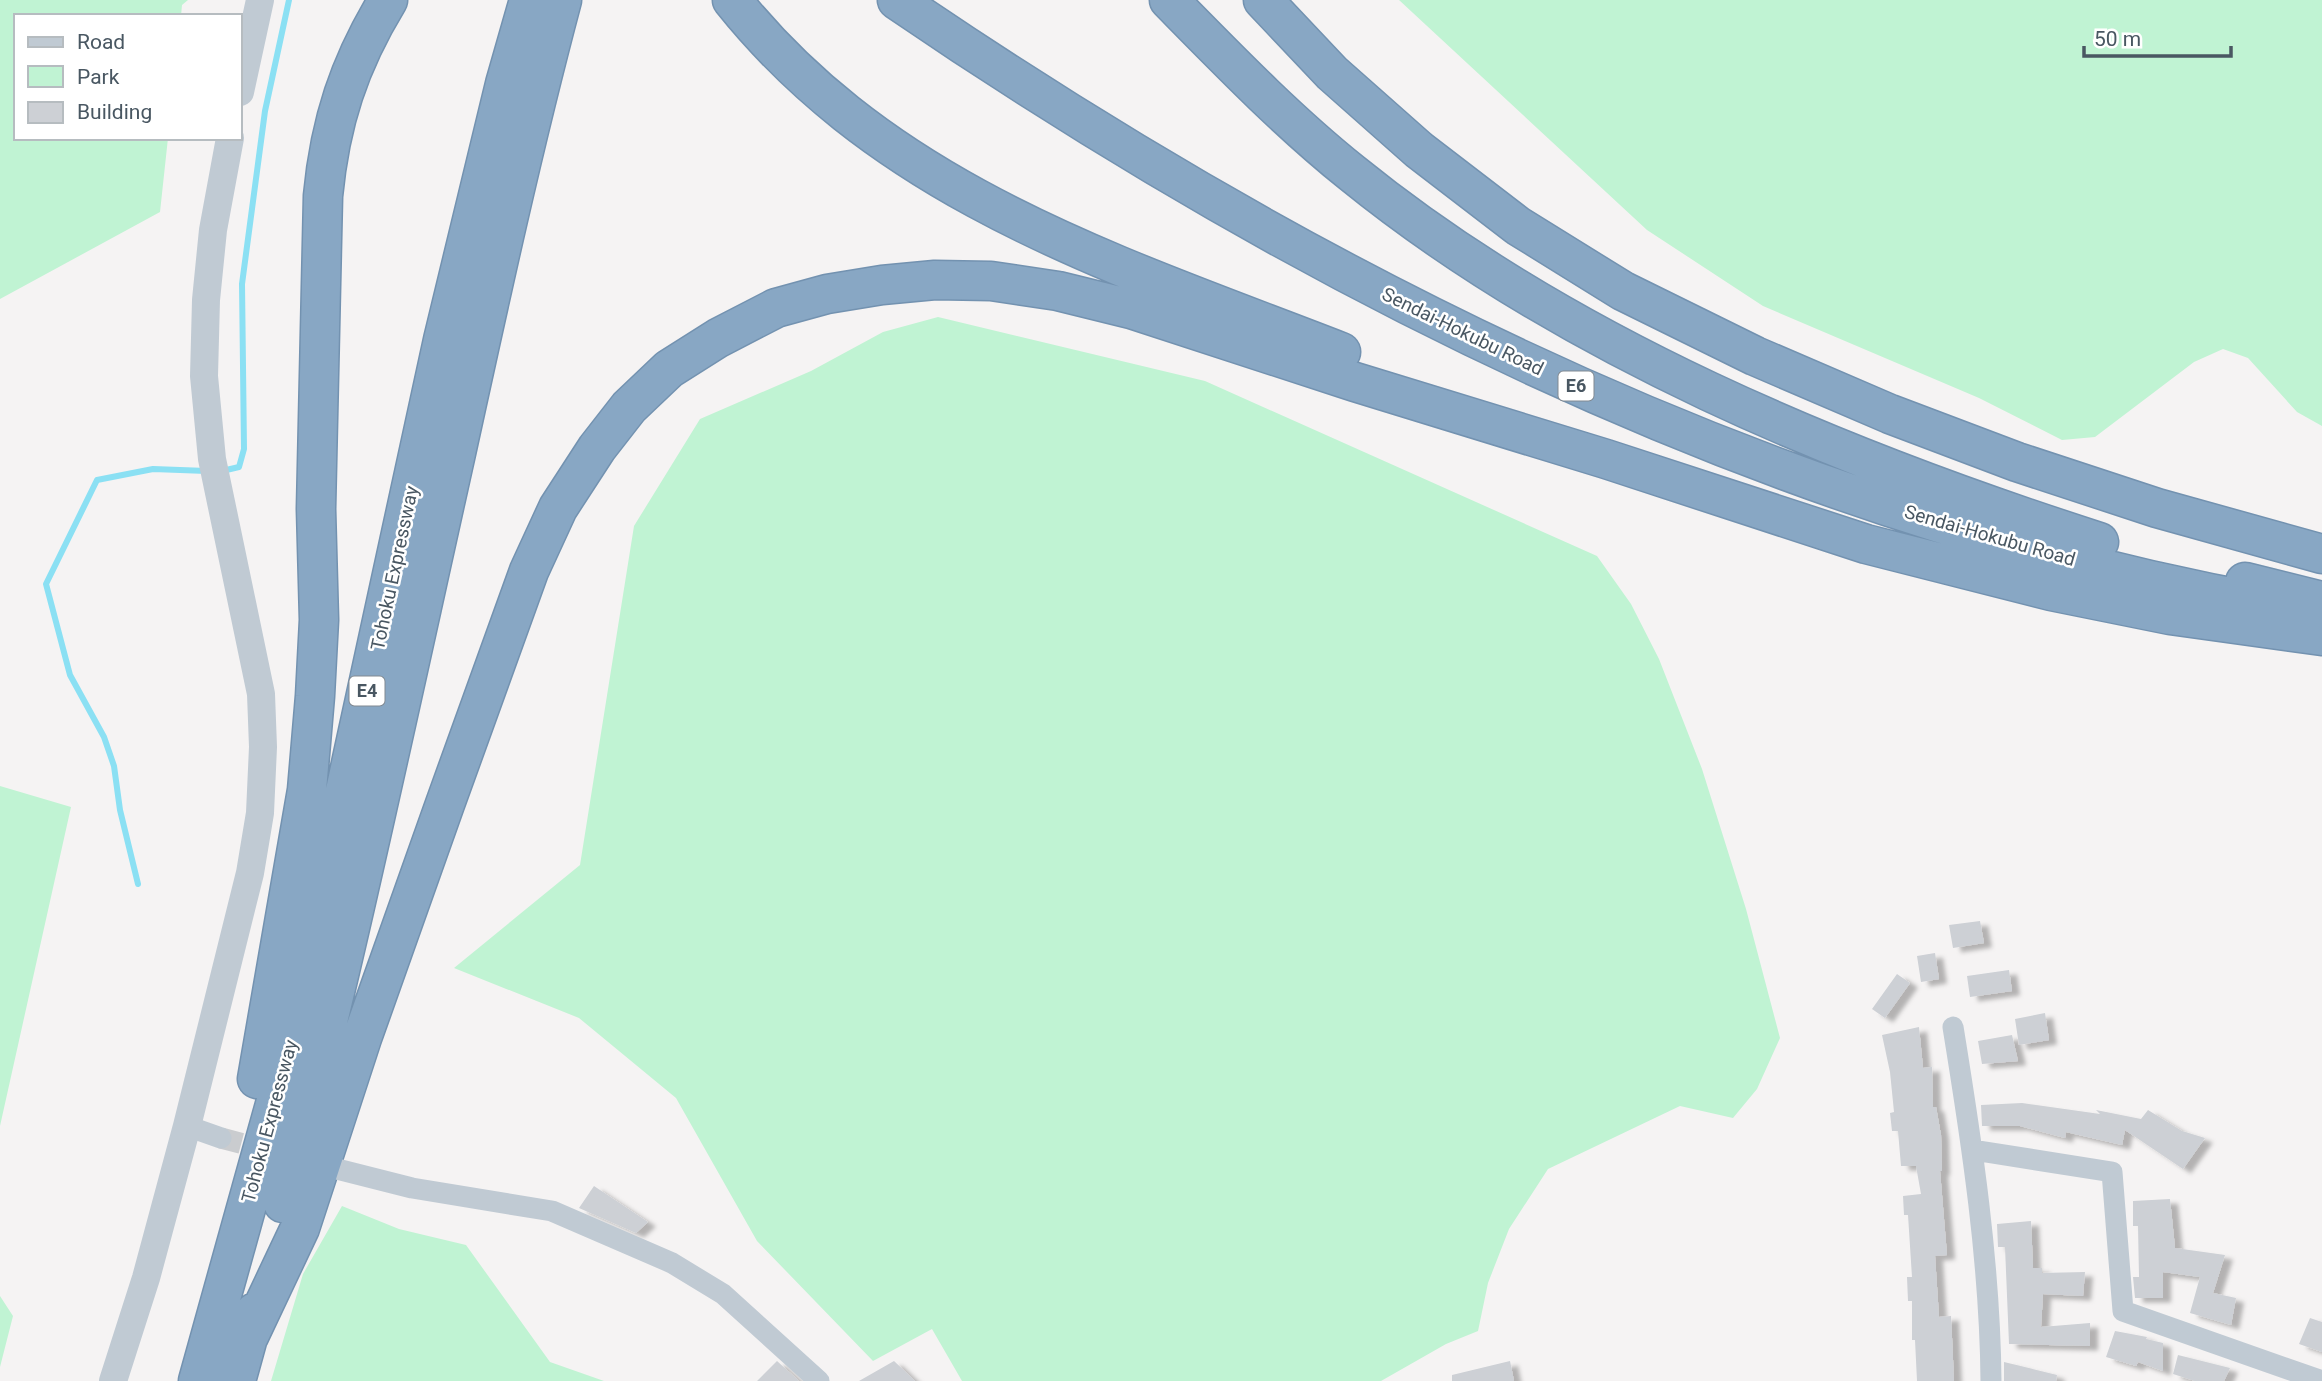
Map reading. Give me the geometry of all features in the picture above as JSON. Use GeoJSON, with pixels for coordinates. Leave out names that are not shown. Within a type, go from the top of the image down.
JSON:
{"type":"FeatureCollection","features":[{"type":"Feature","properties":{"kind":"highway"},"geometry":{"type":"LineString","coordinates":[[187,1381],[213,1280],[259,1068],[307,790],[318,620],[317,495],[323,196],[327,157],[336,112],[354,66],[388,0]]}},
{"type":"Feature","properties":{"kind":"highway","name":"Tohoku Expressway"},"geometry":{"type":"LineString","coordinates":[[198,1381],[284,1072],[443,340],[505,84],[529,0]]}},
{"type":"Feature","properties":{"kind":"highway","name":"Tohoku Expressway"},"geometry":{"type":"LineString","coordinates":[[236,1381],[325,1041],[492,289],[538,90],[562,0]]}},
{"type":"Feature","properties":{"kind":"highway"},"geometry":{"type":"LineString","coordinates":[[732,0],[792,67],[841,110],[909,160],[985,205],[1066,244],[1396,373],[1606,459]]}},
{"type":"Feature","properties":{"kind":"highway","name":"Sendai-Hokubu Road"},"geometry":{"type":"LineString","coordinates":[[897,0],[1079,120],[1237,215],[1397,300],[1540,370],[1671,427],[1821,483],[2028,548],[2147,579],[2322,615]]}},
{"type":"Feature","properties":{"kind":"highway"},"geometry":{"type":"LineString","coordinates":[[1170,0],[1288,117],[1362,181],[1424,228],[1504,280],[1652,364],[1773,420],[2023,517],[2155,560],[2322,601]]}},
{"type":"Feature","properties":{"kind":"highway"},"geometry":{"type":"LineString","coordinates":[[1263,0],[1332,73],[1419,150],[1518,226],[1623,291],[1755,356],[1890,414],[1966,443],[2157,508],[2322,554]]}},
{"type":"Feature","properties":{"kind":"highway"},"geometry":{"type":"LineString","coordinates":[[249,1336],[300,1228],[366,1025],[529,571],[558,508],[597,448],[629,407],[669,369],[718,338],[776,308],[827,294],[935,280],[991,281],[1058,291],[1131,309],[1866,544],[2051,591],[2170,615],[2322,636]]}},
{"type":"Feature","properties":{"kind":"street"},"geometry":{"type":"LineString","coordinates":[[242,83],[260,0]]}},
{"type":"Feature","properties":{"kind":"street"},"geometry":{"type":"LineString","coordinates":[[113,1381],[146,1278],[187,1126],[250,873],[260,813],[263,747],[261,694],[215,472],[204,376],[206,300],[213,230],[230,140]]}},
{"type":"Feature","properties":{"kind":"street"},"geometry":{"type":"LineString","coordinates":[[1953,1027],[1973,1150],[1991,1381]]}},
{"type":"Feature","properties":{"kind":"street"},"geometry":{"type":"LineString","coordinates":[[187,1126],[221,1138]]}},
{"type":"Feature","properties":{"kind":"street"},"geometry":{"type":"LineString","coordinates":[[1973,1150],[2112,1172],[2123,1311],[2322,1381]]}},
{"type":"Feature","properties":{"kind":"street"},"geometry":{"type":"LineString","coordinates":[[334,1168],[412,1188],[552,1211],[672,1263],[723,1294],[819,1381]]}},
{"type":"Feature","properties":{"kind":"green space"},"geometry":{"type":"Polygon","coordinates":[[[0,0],[188,0],[182,5],[181,14],[14,14],[14,140],[168,140],[160,212],[0,299],[0,0]]]}},
{"type":"Feature","properties":{"kind":"green space"},"geometry":{"type":"Polygon","coordinates":[[[1399,0],[2322,0],[2322,426],[2297,412],[2248,358],[2223,349],[2194,362],[2095,437],[2062,440],[1979,398],[1763,306],[1647,230],[1399,0]]]}},
{"type":"Feature","properties":{"kind":"green space"},"geometry":{"type":"Polygon","coordinates":[[[938,317],[1205,381],[1597,556],[1631,604],[1659,659],[1702,769],[1746,909],[1780,1038],[1757,1089],[1733,1118],[1680,1106],[1548,1169],[1509,1229],[1488,1283],[1478,1331],[1446,1344],[1381,1381],[962,1381],[932,1329],[873,1361],[757,1241],[676,1098],[579,1018],[454,968],[580,865],[634,526],[700,419],[811,371],[883,332],[938,317]]]}},
{"type":"Feature","properties":{"kind":"green space"},"geometry":{"type":"Polygon","coordinates":[[[0,786],[71,807],[0,1126],[0,786]]]}},
{"type":"Feature","properties":{"kind":"green space"},"geometry":{"type":"Polygon","coordinates":[[[342,1206],[399,1229],[466,1245],[550,1362],[604,1381],[271,1381],[303,1274],[342,1206]]]}},
{"type":"Feature","properties":{"kind":"green space"},"geometry":{"type":"Polygon","coordinates":[[[0,1296],[13,1316],[0,1367],[0,1296]]]}},
{"type":"Feature","properties":{"kind":"building"},"geometry":{"type":"Polygon","coordinates":[[[1980,921],[1984,943],[1953,948],[1949,925],[1980,921]]]}},
{"type":"Feature","properties":{"kind":"building"},"geometry":{"type":"Polygon","coordinates":[[[1935,953],[1939,979],[1921,982],[1917,956],[1935,953]]]}},
{"type":"Feature","properties":{"kind":"building"},"geometry":{"type":"Polygon","coordinates":[[[2009,970],[2012,991],[1970,997],[1967,976],[2009,970]]]}},
{"type":"Feature","properties":{"kind":"building"},"geometry":{"type":"Polygon","coordinates":[[[1897,974],[1910,983],[1885,1018],[1872,1009],[1897,974]]]}},
{"type":"Feature","properties":{"kind":"building"},"geometry":{"type":"Polygon","coordinates":[[[2045,1013],[2049,1040],[2019,1045],[2015,1019],[2045,1013]]]}},
{"type":"Feature","properties":{"kind":"building"},"geometry":{"type":"Polygon","coordinates":[[[1919,1027],[1923,1068],[1932,1067],[1933,1107],[1936,1107],[1941,1135],[1940,1171],[1947,1255],[1935,1256],[1939,1317],[1951,1316],[1954,1381],[1917,1381],[1915,1340],[1912,1340],[1912,1301],[1908,1301],[1907,1277],[1912,1277],[1908,1215],[1904,1215],[1903,1196],[1921,1194],[1916,1166],[1901,1166],[1898,1131],[1892,1131],[1890,1113],[1894,1112],[1890,1072],[1882,1035],[1919,1027]]]}},
{"type":"Feature","properties":{"kind":"building"},"geometry":{"type":"Polygon","coordinates":[[[2012,1035],[2018,1061],[1982,1064],[1978,1041],[2012,1035]]]}},
{"type":"Feature","properties":{"kind":"building"},"geometry":{"type":"Polygon","coordinates":[[[2022,1103],[2100,1114],[2096,1110],[2141,1119],[2148,1110],[2182,1131],[2205,1138],[2183,1169],[2125,1130],[2122,1145],[2066,1132],[2065,1138],[2020,1126],[1982,1126],[1981,1105],[2022,1103]]]}},
{"type":"Feature","properties":{"kind":"building"},"geometry":{"type":"Polygon","coordinates":[[[594,1186],[648,1222],[636,1233],[579,1208],[594,1186]]]}},
{"type":"Feature","properties":{"kind":"building"},"geometry":{"type":"Polygon","coordinates":[[[2170,1199],[2175,1248],[2225,1255],[2213,1293],[2236,1298],[2231,1325],[2190,1313],[2200,1277],[2163,1272],[2163,1298],[2135,1298],[2133,1277],[2139,1277],[2138,1226],[2133,1226],[2133,1201],[2170,1199]]]}},
{"type":"Feature","properties":{"kind":"building"},"geometry":{"type":"Polygon","coordinates":[[[2031,1221],[2033,1268],[2042,1268],[2042,1273],[2085,1272],[2083,1296],[2043,1294],[2041,1327],[2090,1323],[2090,1346],[2009,1344],[2005,1247],[1998,1247],[1997,1224],[2031,1221]]]}},
{"type":"Feature","properties":{"kind":"building"},"geometry":{"type":"Polygon","coordinates":[[[2310,1318],[2322,1322],[2322,1352],[2299,1344],[2310,1318]]]}},
{"type":"Feature","properties":{"kind":"building"},"geometry":{"type":"Polygon","coordinates":[[[2115,1331],[2163,1343],[2163,1371],[2138,1362],[2136,1366],[2106,1357],[2115,1331]]]}},
{"type":"Feature","properties":{"kind":"building"},"geometry":{"type":"Polygon","coordinates":[[[2178,1355],[2230,1368],[2224,1381],[2195,1381],[2173,1374],[2178,1355]]]}},
{"type":"Feature","properties":{"kind":"building"},"geometry":{"type":"Polygon","coordinates":[[[777,1361],[799,1381],[757,1381],[777,1361]]]}},
{"type":"Feature","properties":{"kind":"building"},"geometry":{"type":"Polygon","coordinates":[[[894,1361],[915,1381],[859,1381],[894,1361]]]}},
{"type":"Feature","properties":{"kind":"building"},"geometry":{"type":"Polygon","coordinates":[[[1510,1361],[1514,1381],[1452,1381],[1452,1375],[1510,1361]]]}},
{"type":"Feature","properties":{"kind":"building"},"geometry":{"type":"Polygon","coordinates":[[[2004,1362],[2057,1375],[2056,1381],[2004,1381],[2004,1362]]]}},
{"type":"Feature","properties":{"kind":"waterway"},"geometry":{"type":"LineString","coordinates":[[222,471],[239,467],[244,449],[242,284],[265,111],[289,0]]}},
{"type":"Feature","properties":{"kind":"waterway"},"geometry":{"type":"LineString","coordinates":[[138,884],[120,810],[114,766],[104,737],[70,675],[46,584],[97,480],[153,469],[207,471]]}},
{"type":"Feature","properties":{"kind":"tunnel"},"geometry":{"type":"LineString","coordinates":[[221,1138],[270,1151]]}}]}
